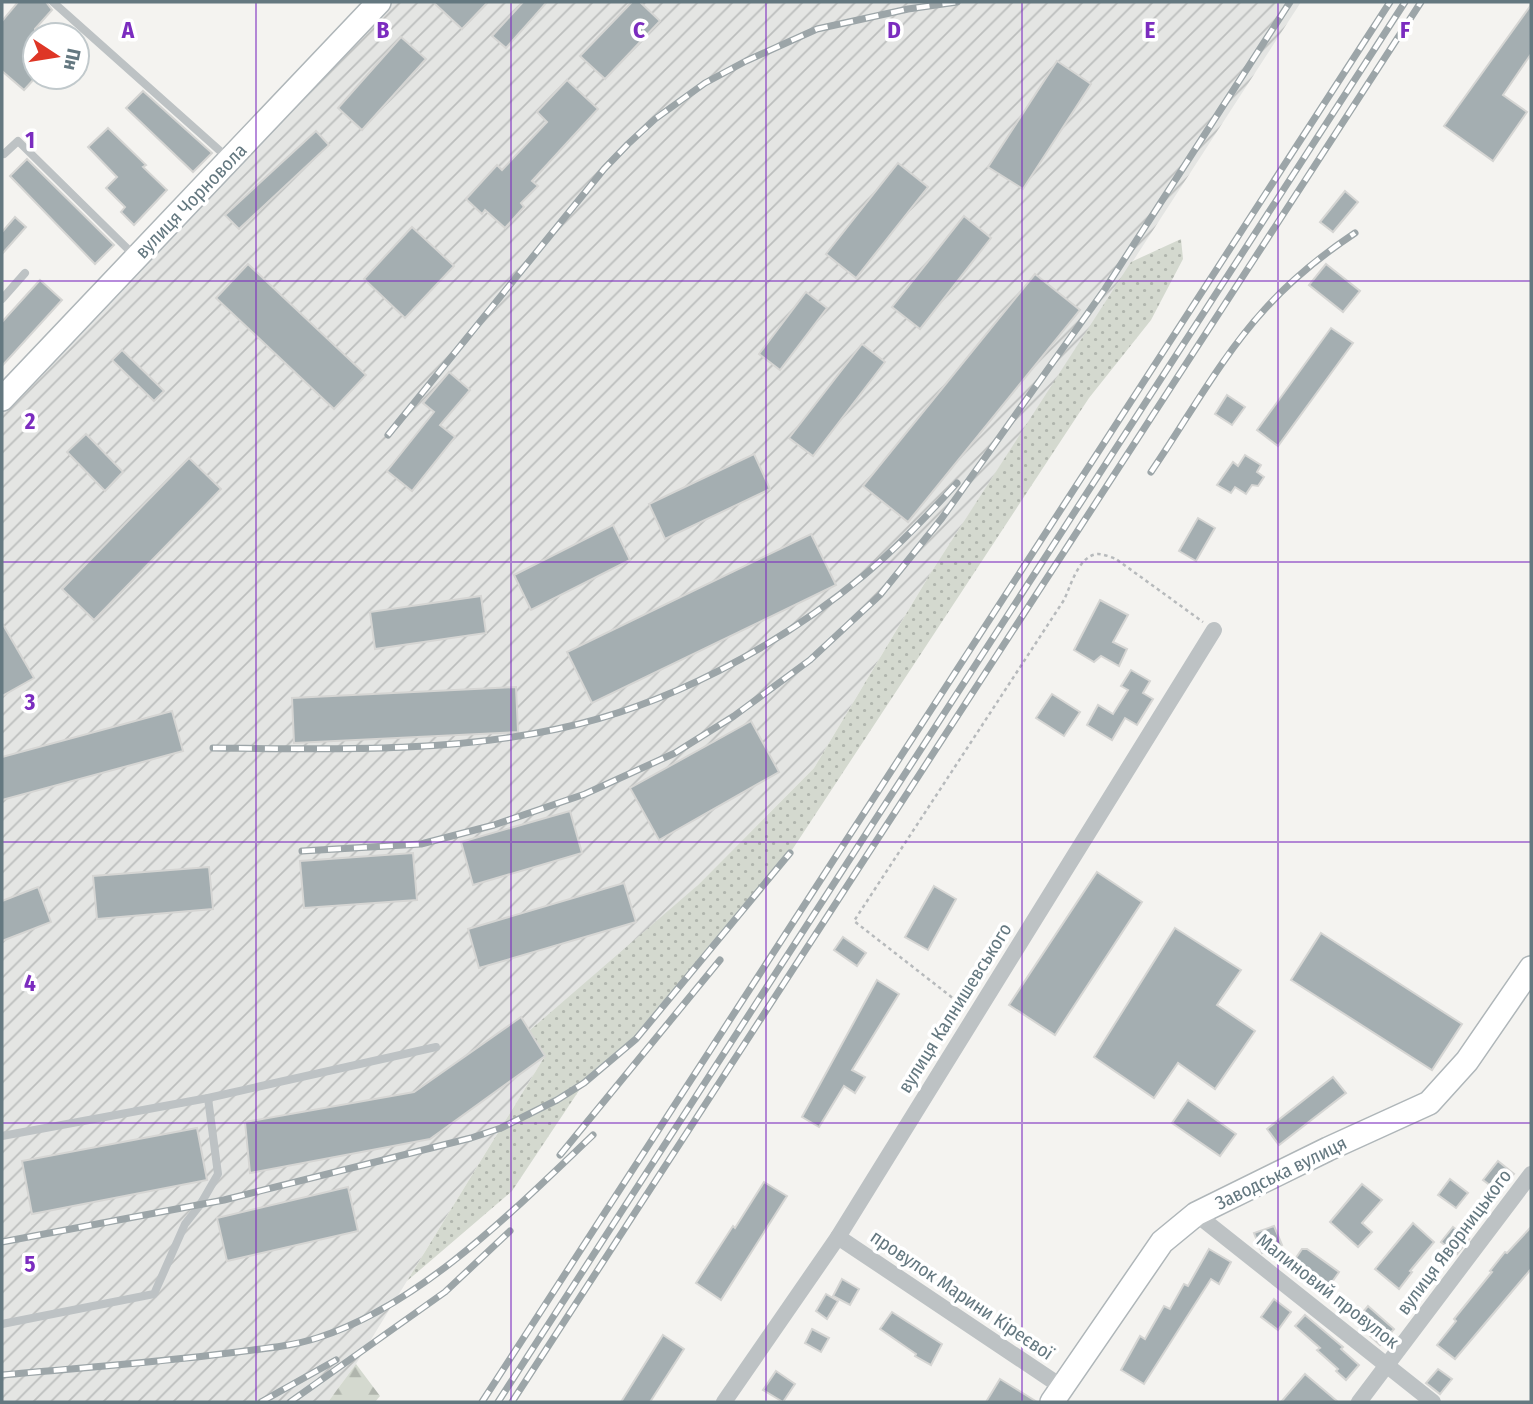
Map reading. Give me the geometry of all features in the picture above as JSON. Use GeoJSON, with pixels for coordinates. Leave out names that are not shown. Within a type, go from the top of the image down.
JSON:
{"type":"FeatureCollection","features":[{"type":"Feature","properties":{"kind":"street","name":"вулиця Чорновола"},"geometry":{"type":"LineString","coordinates":[[2,399],[379,2]]}},
{"type":"Feature","properties":{"kind":"street","name":"вулиця Калнишевського"},"geometry":{"type":"LineString","coordinates":[[724,1402],[838,1237],[1214,631]]}},
{"type":"Feature","properties":{"kind":"street","name":"Заводська вулиця"},"geometry":{"type":"LineString","coordinates":[[1057,1395],[1162,1242],[1196,1214],[1429,1103],[1467,1061],[1529,977]]}},
{"type":"Feature","properties":{"kind":"street","name":"вулиця Яворницького"},"geometry":{"type":"LineString","coordinates":[[1359,1402],[1531,1174]]}},
{"type":"Feature","properties":{"kind":"street","name":"Малиновий провулок"},"geometry":{"type":"LineString","coordinates":[[1196,1214],[1433,1402]]}},
{"type":"Feature","properties":{"kind":"street","name":"провулок Марини Кіреєвої"},"geometry":{"type":"LineString","coordinates":[[838,1237],[1057,1395]]}},
{"type":"Feature","properties":{"kind":"lane"},"geometry":{"type":"LineString","coordinates":[[53,2],[230,159]]}},
{"type":"Feature","properties":{"kind":"lane"},"geometry":{"type":"LineString","coordinates":[[4,154],[18,141],[137,257]]}},
{"type":"Feature","properties":{"kind":"lane"},"geometry":{"type":"LineString","coordinates":[[2,299],[25,273]]}},
{"type":"Feature","properties":{"kind":"lane"},"geometry":{"type":"LineString","coordinates":[[2,1136],[208,1098],[436,1047]]}},
{"type":"Feature","properties":{"kind":"lane"},"geometry":{"type":"LineString","coordinates":[[2,1324],[154,1294],[186,1224],[218,1174],[208,1098]]}},
{"type":"Feature","properties":{"kind":"path"},"geometry":{"type":"LineString","coordinates":[[974,1015],[854,922],[1064,600],[1087,558],[1098,554],[1116,559],[1214,631]]}},
{"type":"Feature","properties":{"kind":"shaded area"},"geometry":{"type":"Polygon","coordinates":[[[389,2],[1301,2],[930,574],[814,768],[698,885],[545,1056],[356,1364],[328,1402],[2,1402],[2,409],[389,2]]]}},
{"type":"Feature","properties":{"kind":"green space"},"geometry":{"type":"Polygon","coordinates":[[[1181,239],[1183,259],[1151,320],[1089,398],[790,853],[636,1039],[584,1083],[512,1191],[407,1281],[545,1056],[529,1031],[698,885],[814,768],[930,574],[1131,262],[1181,239]]]}},
{"type":"Feature","properties":{"kind":"green space"},"geometry":{"type":"Polygon","coordinates":[[[356,1364],[380,1396],[375,1402],[328,1402],[356,1364]]]}},
{"type":"Feature","properties":{"kind":"building"},"geometry":{"type":"Polygon","coordinates":[[[18,2],[46,2],[52,10],[42,21],[21,21],[21,87],[2,71],[2,21],[18,2]]]}},
{"type":"Feature","properties":{"kind":"building"},"geometry":{"type":"Polygon","coordinates":[[[433,2],[488,2],[462,29],[433,2]]]}},
{"type":"Feature","properties":{"kind":"building"},"geometry":{"type":"Polygon","coordinates":[[[523,2],[547,2],[506,48],[492,36],[523,2]]]}},
{"type":"Feature","properties":{"kind":"building"},"geometry":{"type":"Polygon","coordinates":[[[632,2],[640,2],[660,21],[605,79],[580,56],[632,2]]]}},
{"type":"Feature","properties":{"kind":"building"},"geometry":{"type":"Polygon","coordinates":[[[1531,5],[1531,54],[1503,95],[1527,112],[1493,161],[1444,126],[1531,5]]]}},
{"type":"Feature","properties":{"kind":"building"},"geometry":{"type":"Polygon","coordinates":[[[401,37],[426,59],[362,130],[338,108],[401,37]]]}},
{"type":"Feature","properties":{"kind":"building"},"geometry":{"type":"Polygon","coordinates":[[[1057,61],[1091,84],[1023,189],[988,167],[1057,61]]]}},
{"type":"Feature","properties":{"kind":"building"},"geometry":{"type":"Polygon","coordinates":[[[567,80],[598,109],[532,181],[538,186],[521,203],[524,207],[505,228],[485,210],[482,214],[466,199],[497,165],[502,170],[547,122],[537,112],[567,80]]]}},
{"type":"Feature","properties":{"kind":"building"},"geometry":{"type":"Polygon","coordinates":[[[143,91],[212,153],[193,172],[126,108],[143,91]]]}},
{"type":"Feature","properties":{"kind":"building"},"geometry":{"type":"Polygon","coordinates":[[[108,128],[167,190],[134,225],[121,212],[125,207],[106,188],[117,177],[88,147],[108,128]]]}},
{"type":"Feature","properties":{"kind":"building"},"geometry":{"type":"Polygon","coordinates":[[[316,131],[329,145],[239,229],[225,215],[316,131]]]}},
{"type":"Feature","properties":{"kind":"building"},"geometry":{"type":"Polygon","coordinates":[[[27,159],[114,245],[95,264],[10,176],[27,159]]]}},
{"type":"Feature","properties":{"kind":"building"},"geometry":{"type":"Polygon","coordinates":[[[898,163],[928,187],[856,278],[826,254],[898,163]]]}},
{"type":"Feature","properties":{"kind":"building"},"geometry":{"type":"Polygon","coordinates":[[[1345,191],[1358,202],[1333,232],[1320,222],[1345,191]]]}},
{"type":"Feature","properties":{"kind":"building"},"geometry":{"type":"Polygon","coordinates":[[[964,216],[991,238],[920,329],[892,307],[964,216]]]}},
{"type":"Feature","properties":{"kind":"building"},"geometry":{"type":"Polygon","coordinates":[[[15,217],[26,227],[2,254],[2,232],[15,217]]]}},
{"type":"Feature","properties":{"kind":"building"},"geometry":{"type":"Polygon","coordinates":[[[412,227],[454,266],[405,318],[364,279],[412,227]]]}},
{"type":"Feature","properties":{"kind":"building"},"geometry":{"type":"Polygon","coordinates":[[[248,264],[366,375],[334,409],[216,298],[248,264]]]}},
{"type":"Feature","properties":{"kind":"building"},"geometry":{"type":"Polygon","coordinates":[[[1326,264],[1360,291],[1343,312],[1309,285],[1326,264]]]}},
{"type":"Feature","properties":{"kind":"building"},"geometry":{"type":"Polygon","coordinates":[[[1035,274],[1080,310],[908,522],[863,486],[1035,274]]]}},
{"type":"Feature","properties":{"kind":"building"},"geometry":{"type":"Polygon","coordinates":[[[40,280],[62,300],[2,366],[2,322],[40,280]]]}},
{"type":"Feature","properties":{"kind":"building"},"geometry":{"type":"Polygon","coordinates":[[[806,292],[827,308],[780,370],[759,354],[806,292]]]}},
{"type":"Feature","properties":{"kind":"building"},"geometry":{"type":"Polygon","coordinates":[[[1331,328],[1353,343],[1278,446],[1257,430],[1331,328]]]}},
{"type":"Feature","properties":{"kind":"building"},"geometry":{"type":"Polygon","coordinates":[[[862,344],[885,362],[813,456],[789,438],[862,344]]]}},
{"type":"Feature","properties":{"kind":"building"},"geometry":{"type":"Polygon","coordinates":[[[122,350],[164,391],[154,401],[112,360],[122,350]]]}},
{"type":"Feature","properties":{"kind":"building"},"geometry":{"type":"Polygon","coordinates":[[[449,372],[470,390],[440,425],[455,437],[412,491],[387,471],[434,412],[423,403],[449,372]]]}},
{"type":"Feature","properties":{"kind":"building"},"geometry":{"type":"Polygon","coordinates":[[[1227,395],[1245,407],[1232,425],[1215,414],[1227,395]]]}},
{"type":"Feature","properties":{"kind":"building"},"geometry":{"type":"Polygon","coordinates":[[[86,434],[123,472],[105,491],[67,452],[86,434]]]}},
{"type":"Feature","properties":{"kind":"building"},"geometry":{"type":"Polygon","coordinates":[[[754,454],[770,489],[665,539],[649,504],[754,454]]]}},
{"type":"Feature","properties":{"kind":"building"},"geometry":{"type":"Polygon","coordinates":[[[1245,455],[1261,465],[1257,472],[1264,477],[1258,486],[1252,485],[1246,494],[1235,487],[1231,493],[1217,485],[1233,462],[1238,466],[1245,455]]]}},
{"type":"Feature","properties":{"kind":"building"},"geometry":{"type":"Polygon","coordinates":[[[189,458],[221,489],[94,620],[62,589],[189,458]]]}},
{"type":"Feature","properties":{"kind":"building"},"geometry":{"type":"Polygon","coordinates":[[[1198,518],[1215,528],[1196,561],[1179,551],[1198,518]]]}},
{"type":"Feature","properties":{"kind":"building"},"geometry":{"type":"Polygon","coordinates":[[[613,525],[630,560],[531,610],[514,575],[613,525]]]}},
{"type":"Feature","properties":{"kind":"building"},"geometry":{"type":"Polygon","coordinates":[[[811,534],[836,585],[592,703],[567,652],[811,534]]]}},
{"type":"Feature","properties":{"kind":"building"},"geometry":{"type":"Polygon","coordinates":[[[481,596],[486,633],[375,649],[370,612],[481,596]]]}},
{"type":"Feature","properties":{"kind":"building"},"geometry":{"type":"Polygon","coordinates":[[[1100,600],[1128,615],[1113,642],[1127,649],[1119,666],[1101,656],[1094,662],[1074,650],[1100,600]]]}},
{"type":"Feature","properties":{"kind":"building"},"geometry":{"type":"Polygon","coordinates":[[[2,623],[34,678],[2,696],[2,623]]]}},
{"type":"Feature","properties":{"kind":"building"},"geometry":{"type":"Polygon","coordinates":[[[1131,670],[1150,681],[1143,693],[1153,699],[1137,725],[1125,718],[1112,740],[1087,725],[1098,705],[1113,714],[1128,690],[1121,686],[1131,670]]]}},
{"type":"Feature","properties":{"kind":"building"},"geometry":{"type":"Polygon","coordinates":[[[516,687],[518,732],[294,743],[292,698],[516,687]]]}},
{"type":"Feature","properties":{"kind":"building"},"geometry":{"type":"Polygon","coordinates":[[[1052,694],[1080,712],[1064,736],[1036,718],[1052,694]]]}},
{"type":"Feature","properties":{"kind":"building"},"geometry":{"type":"Polygon","coordinates":[[[172,711],[183,751],[2,800],[2,757],[172,711]]]}},
{"type":"Feature","properties":{"kind":"building"},"geometry":{"type":"Polygon","coordinates":[[[751,721],[779,772],[659,840],[630,788],[751,721]]]}},
{"type":"Feature","properties":{"kind":"building"},"geometry":{"type":"Polygon","coordinates":[[[570,811],[582,853],[473,885],[461,842],[570,811]]]}},
{"type":"Feature","properties":{"kind":"building"},"geometry":{"type":"Polygon","coordinates":[[[413,853],[417,900],[304,908],[300,861],[413,853]]]}},
{"type":"Feature","properties":{"kind":"building"},"geometry":{"type":"Polygon","coordinates":[[[209,867],[213,909],[97,919],[93,876],[209,867]]]}},
{"type":"Feature","properties":{"kind":"building"},"geometry":{"type":"Polygon","coordinates":[[[1097,872],[1142,902],[1055,1035],[1009,1005],[1097,872]]]}},
{"type":"Feature","properties":{"kind":"building"},"geometry":{"type":"Polygon","coordinates":[[[624,883],[636,922],[479,968],[468,929],[624,883]]]}},
{"type":"Feature","properties":{"kind":"building"},"geometry":{"type":"Polygon","coordinates":[[[934,886],[956,899],[928,950],[905,937],[934,886]]]}},
{"type":"Feature","properties":{"kind":"building"},"geometry":{"type":"Polygon","coordinates":[[[38,887],[51,922],[2,941],[2,901],[38,887]]]}},
{"type":"Feature","properties":{"kind":"building"},"geometry":{"type":"Polygon","coordinates":[[[1175,928],[1241,970],[1217,1005],[1255,1031],[1215,1089],[1178,1063],[1154,1098],[1094,1057],[1175,928]]]}},
{"type":"Feature","properties":{"kind":"building"},"geometry":{"type":"Polygon","coordinates":[[[1321,933],[1462,1024],[1432,1070],[1291,980],[1321,933]]]}},
{"type":"Feature","properties":{"kind":"building"},"geometry":{"type":"Polygon","coordinates":[[[843,937],[866,953],[857,966],[834,950],[843,937]]]}},
{"type":"Feature","properties":{"kind":"building"},"geometry":{"type":"Polygon","coordinates":[[[877,980],[899,994],[852,1070],[865,1077],[855,1093],[844,1086],[819,1127],[802,1117],[877,980]]]}},
{"type":"Feature","properties":{"kind":"building"},"geometry":{"type":"Polygon","coordinates":[[[521,1017],[545,1056],[430,1139],[250,1173],[245,1122],[414,1092],[521,1017]]]}},
{"type":"Feature","properties":{"kind":"building"},"geometry":{"type":"Polygon","coordinates":[[[1333,1077],[1346,1093],[1279,1145],[1267,1129],[1333,1077]]]}},
{"type":"Feature","properties":{"kind":"building"},"geometry":{"type":"Polygon","coordinates":[[[1188,1100],[1236,1134],[1220,1156],[1172,1123],[1188,1100]]]}},
{"type":"Feature","properties":{"kind":"building"},"geometry":{"type":"Polygon","coordinates":[[[197,1128],[207,1180],[32,1214],[22,1161],[197,1128]]]}},
{"type":"Feature","properties":{"kind":"building"},"geometry":{"type":"Polygon","coordinates":[[[1498,1161],[1514,1174],[1499,1192],[1483,1180],[1498,1161]]]}},
{"type":"Feature","properties":{"kind":"building"},"geometry":{"type":"Polygon","coordinates":[[[1450,1179],[1468,1193],[1456,1208],[1438,1195],[1450,1179]]]}},
{"type":"Feature","properties":{"kind":"building"},"geometry":{"type":"Polygon","coordinates":[[[764,1182],[787,1196],[721,1300],[696,1283],[764,1182]]]}},
{"type":"Feature","properties":{"kind":"building"},"geometry":{"type":"Polygon","coordinates":[[[1362,1184],[1382,1200],[1362,1223],[1372,1232],[1358,1247],[1330,1222],[1362,1184]]]}},
{"type":"Feature","properties":{"kind":"building"},"geometry":{"type":"Polygon","coordinates":[[[348,1187],[358,1231],[227,1261],[217,1218],[348,1187]]]}},
{"type":"Feature","properties":{"kind":"building"},"geometry":{"type":"Polygon","coordinates":[[[1413,1223],[1434,1242],[1399,1289],[1375,1269],[1413,1223]]]}},
{"type":"Feature","properties":{"kind":"building"},"geometry":{"type":"Polygon","coordinates":[[[1274,1226],[1282,1245],[1262,1253],[1254,1233],[1274,1226]]]}},
{"type":"Feature","properties":{"kind":"building"},"geometry":{"type":"Polygon","coordinates":[[[1453,1227],[1469,1239],[1457,1254],[1441,1242],[1453,1227]]]}},
{"type":"Feature","properties":{"kind":"building"},"geometry":{"type":"Polygon","coordinates":[[[1531,1227],[1531,1269],[1455,1359],[1437,1345],[1505,1252],[1507,1253],[1531,1227]]]}},
{"type":"Feature","properties":{"kind":"building"},"geometry":{"type":"Polygon","coordinates":[[[1209,1249],[1231,1262],[1219,1284],[1211,1279],[1144,1384],[1121,1370],[1140,1336],[1145,1339],[1164,1306],[1170,1309],[1184,1284],[1188,1286],[1209,1249]]]}},
{"type":"Feature","properties":{"kind":"building"},"geometry":{"type":"Polygon","coordinates":[[[1302,1249],[1307,1249],[1339,1272],[1325,1292],[1289,1268],[1302,1249]]]}},
{"type":"Feature","properties":{"kind":"building"},"geometry":{"type":"Polygon","coordinates":[[[842,1279],[859,1289],[850,1305],[833,1296],[842,1279]]]}},
{"type":"Feature","properties":{"kind":"building"},"geometry":{"type":"Polygon","coordinates":[[[826,1294],[838,1301],[827,1319],[816,1311],[826,1294]]]}},
{"type":"Feature","properties":{"kind":"building"},"geometry":{"type":"Polygon","coordinates":[[[1274,1299],[1291,1312],[1278,1330],[1261,1317],[1274,1299]]]}},
{"type":"Feature","properties":{"kind":"building"},"geometry":{"type":"Polygon","coordinates":[[[1368,1306],[1394,1329],[1380,1345],[1355,1322],[1368,1306]]]}},
{"type":"Feature","properties":{"kind":"building"},"geometry":{"type":"Polygon","coordinates":[[[892,1312],[942,1344],[931,1365],[880,1329],[892,1312]]]}},
{"type":"Feature","properties":{"kind":"building"},"geometry":{"type":"Polygon","coordinates":[[[1305,1315],[1343,1347],[1341,1349],[1359,1365],[1346,1380],[1317,1350],[1320,1348],[1295,1326],[1305,1315]]]}},
{"type":"Feature","properties":{"kind":"building"},"geometry":{"type":"Polygon","coordinates":[[[812,1329],[829,1338],[821,1352],[805,1343],[812,1329]]]}},
{"type":"Feature","properties":{"kind":"building"},"geometry":{"type":"Polygon","coordinates":[[[663,1335],[684,1349],[650,1402],[621,1402],[663,1335]]]}},
{"type":"Feature","properties":{"kind":"building"},"geometry":{"type":"Polygon","coordinates":[[[1438,1369],[1452,1379],[1440,1394],[1426,1383],[1438,1369]]]}},
{"type":"Feature","properties":{"kind":"building"},"geometry":{"type":"Polygon","coordinates":[[[776,1371],[795,1384],[783,1402],[763,1390],[776,1371]]]}},
{"type":"Feature","properties":{"kind":"building"},"geometry":{"type":"Polygon","coordinates":[[[1305,1374],[1338,1402],[1281,1402],[1305,1374]]]}},
{"type":"Feature","properties":{"kind":"building"},"geometry":{"type":"Polygon","coordinates":[[[1000,1379],[1037,1402],[986,1402],[1000,1379]]]}},
{"type":"Feature","properties":{"kind":"railway"},"geometry":{"type":"LineString","coordinates":[[388,435],[604,169],[655,119],[705,83],[817,29],[908,9],[957,2]]}},
{"type":"Feature","properties":{"kind":"railway"},"geometry":{"type":"LineString","coordinates":[[302,851],[421,844],[494,825],[585,794],[675,753],[734,716],[810,660],[880,595],[942,518],[1105,289],[1290,2]]}},
{"type":"Feature","properties":{"kind":"railway"},"geometry":{"type":"LineString","coordinates":[[482,1402],[1390,2]]}},
{"type":"Feature","properties":{"kind":"railway"},"geometry":{"type":"LineString","coordinates":[[498,1402],[1405,2]]}},
{"type":"Feature","properties":{"kind":"railway"},"geometry":{"type":"LineString","coordinates":[[512,1402],[1421,2]]}},
{"type":"Feature","properties":{"kind":"railway"},"geometry":{"type":"LineString","coordinates":[[1151,472],[1219,367],[1249,328],[1297,278],[1355,233]]}},
{"type":"Feature","properties":{"kind":"railway"},"geometry":{"type":"LineString","coordinates":[[213,748],[386,748],[472,742],[557,729],[639,706],[719,671],[794,627],[888,554],[957,483]]}},
{"type":"Feature","properties":{"kind":"railway"},"geometry":{"type":"LineString","coordinates":[[2,1242],[224,1200],[471,1138],[501,1128],[584,1083],[636,1039],[790,853]]}},
{"type":"Feature","properties":{"kind":"railway"},"geometry":{"type":"LineString","coordinates":[[560,1155],[720,960]]}},
{"type":"Feature","properties":{"kind":"railway"},"geometry":{"type":"LineString","coordinates":[[2,1375],[172,1360],[296,1344],[356,1323],[393,1303],[465,1252],[593,1135]]}},
{"type":"Feature","properties":{"kind":"railway"},"geometry":{"type":"LineString","coordinates":[[290,1402],[445,1292],[510,1231]]}},
{"type":"Feature","properties":{"kind":"railway"},"geometry":{"type":"LineString","coordinates":[[261,1402],[336,1360]]}}]}
